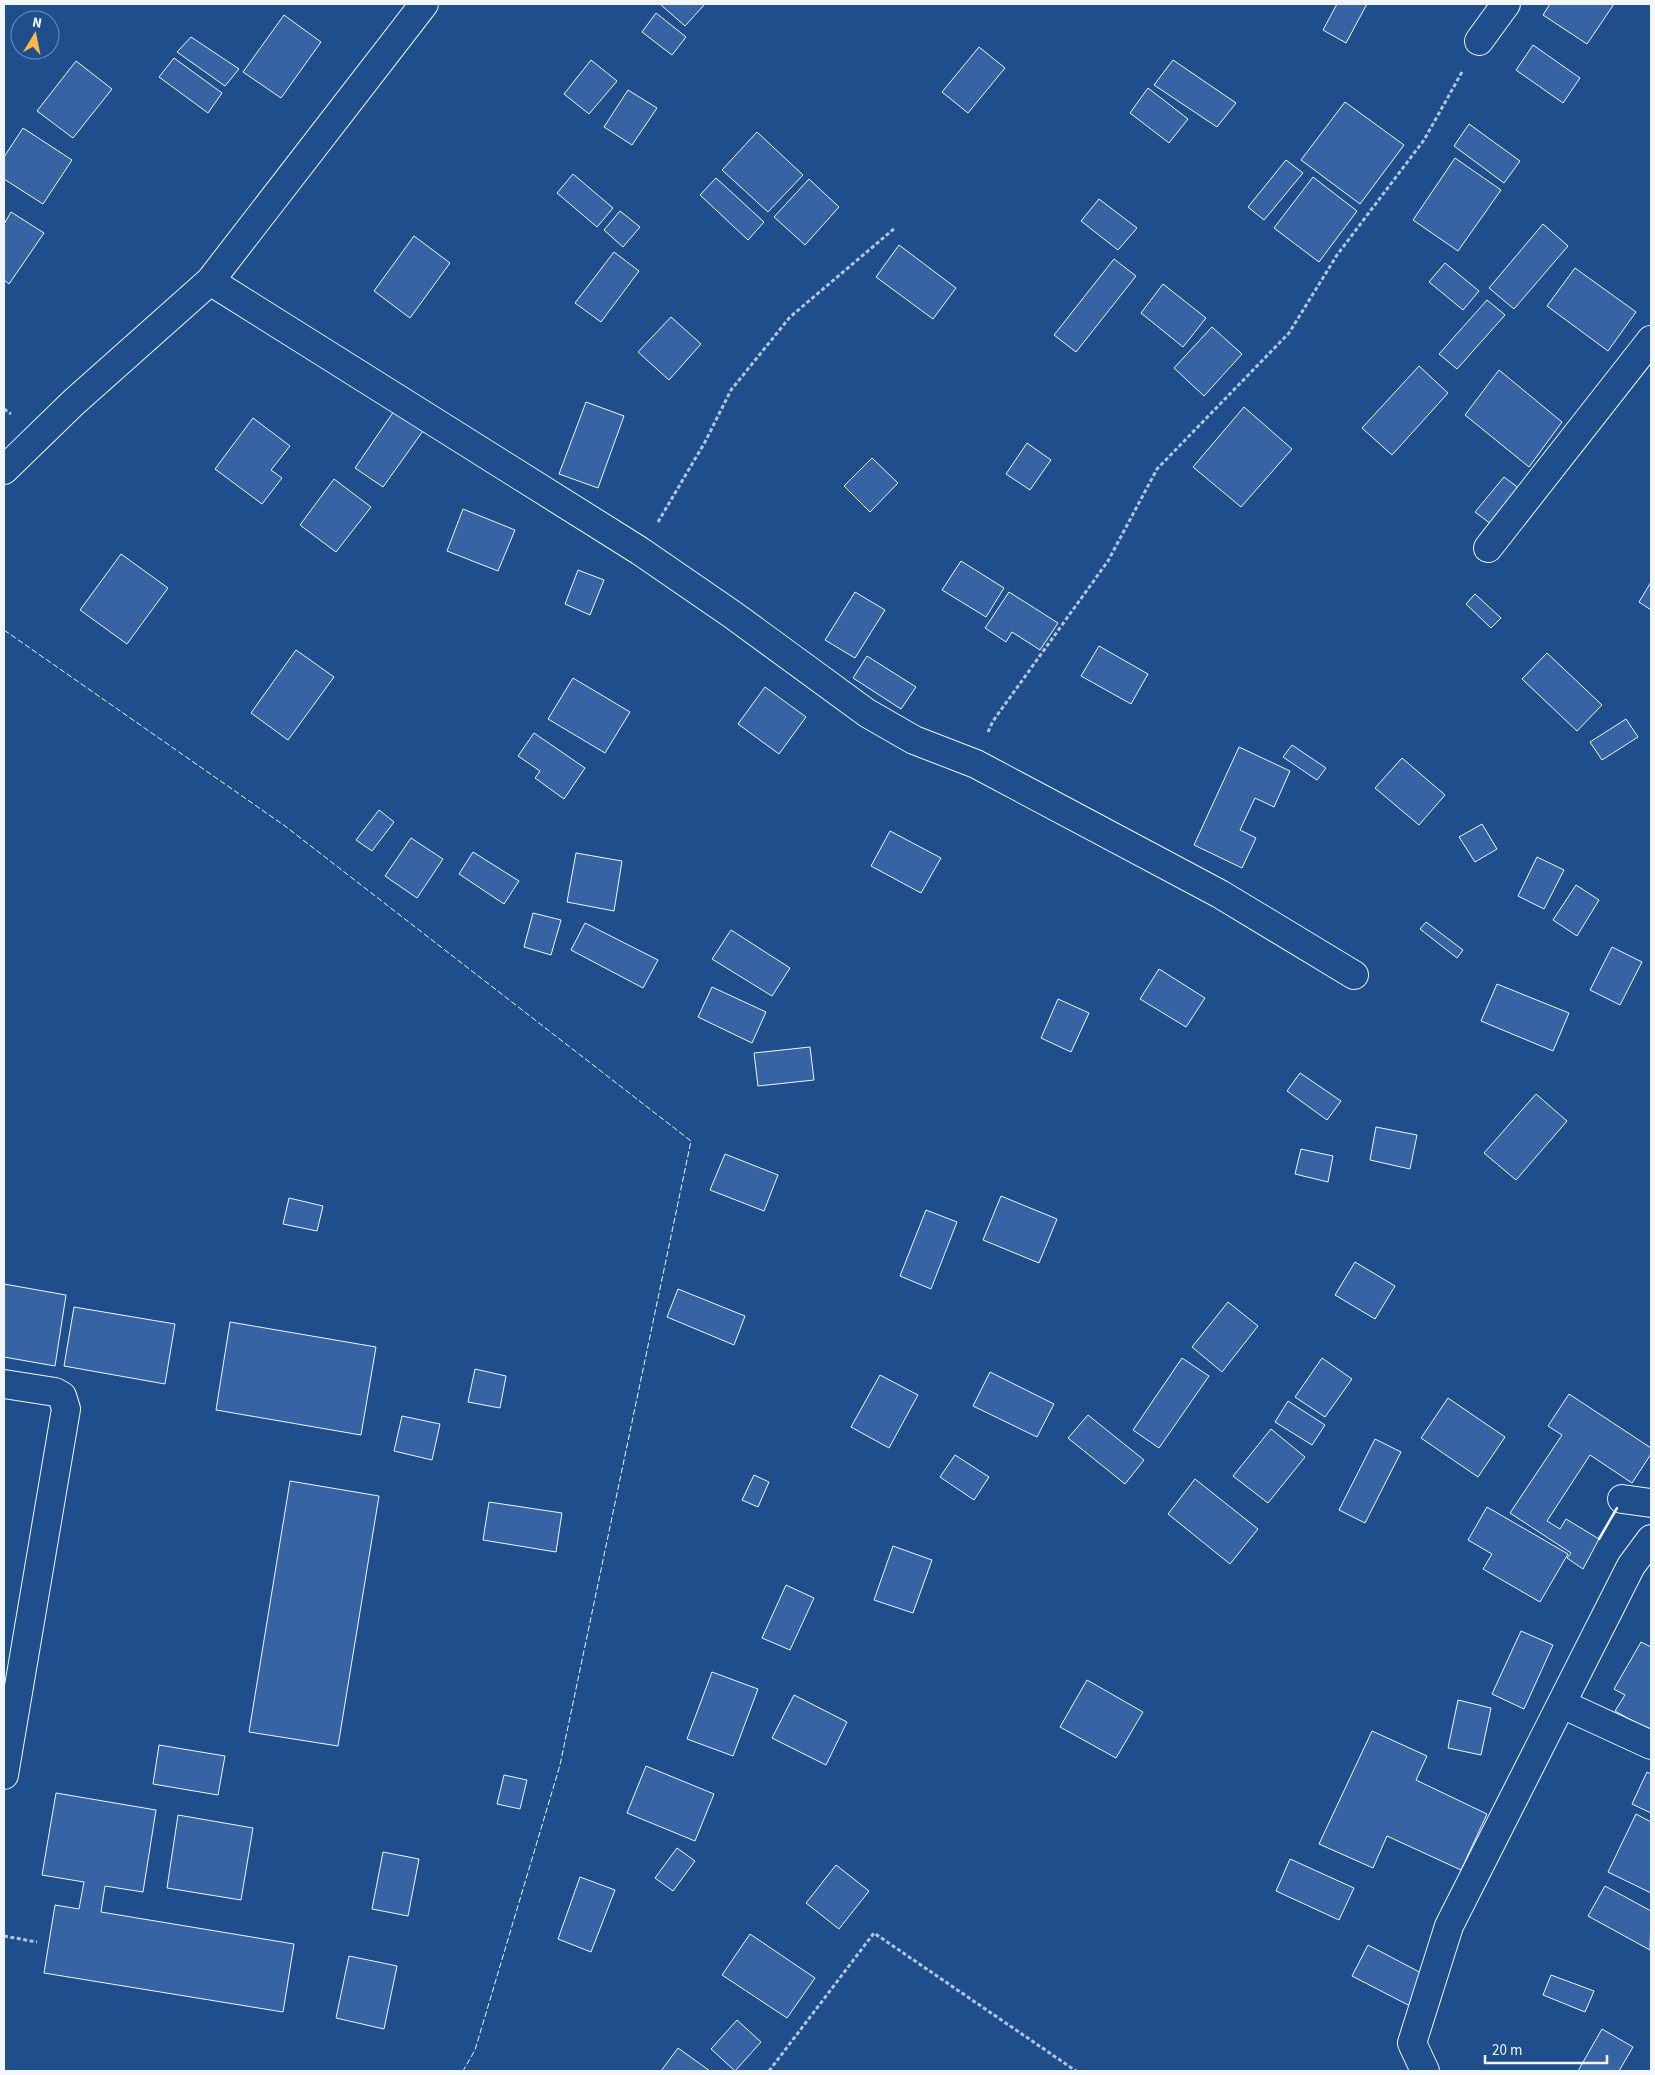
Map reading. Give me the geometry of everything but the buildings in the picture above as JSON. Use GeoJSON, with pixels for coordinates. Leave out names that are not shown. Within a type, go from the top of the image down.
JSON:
{"type":"FeatureCollection","features":[{"type":"Feature","properties":{"kind":"street"},"geometry":{"type":"LineString","coordinates":[[4,470],[74,402],[210,281],[424,4]]}},
{"type":"Feature","properties":{"kind":"street"},"geometry":{"type":"LineString","coordinates":[[1479,41],[1506,4]]}},
{"type":"Feature","properties":{"kind":"street"},"geometry":{"type":"LineString","coordinates":[[210,281],[640,551],[867,713],[914,740],[976,764],[1220,894],[1354,975]]}},
{"type":"Feature","properties":{"kind":"street"},"geometry":{"type":"LineString","coordinates":[[1488,548],[1651,340]]}},
{"type":"Feature","properties":{"kind":"street"},"geometry":{"type":"LineString","coordinates":[[4,1384],[55,1392],[62,1396],[66,1409],[4,1775]]}},
{"type":"Feature","properties":{"kind":"street"},"geometry":{"type":"LineString","coordinates":[[1622,1499],[1651,1503]]}},
{"type":"Feature","properties":{"kind":"street"},"geometry":{"type":"LineString","coordinates":[[1425,2071],[1412,2043],[1450,1926],[1631,1566],[1651,1538]]}},
{"type":"Feature","properties":{"kind":"street"},"geometry":{"type":"LineString","coordinates":[[1562,1704],[1651,1745]]}},
{"type":"Feature","properties":{"kind":"path"},"geometry":{"type":"LineString","coordinates":[[976,764],[993,720],[1108,561],[1157,469],[1290,333],[1337,255],[1424,140],[1479,41]]}},
{"type":"Feature","properties":{"kind":"path"},"geometry":{"type":"LineString","coordinates":[[640,551],[705,442],[731,390],[790,316],[895,228]]}},
{"type":"Feature","properties":{"kind":"path"},"geometry":{"type":"LineString","coordinates":[[769,2071],[874,1933],[1076,2071]]}},
{"type":"Feature","properties":{"kind":"path"},"geometry":{"type":"LineString","coordinates":[[4,1936],[37,1942]]}},
{"type":"Feature","properties":{"kind":"fence"},"geometry":{"type":"LineString","coordinates":[[4,630],[285,826],[691,1141],[560,1765],[475,2050],[463,2071]]}},
{"type":"Feature","properties":{"kind":"wall"},"geometry":{"type":"LineString","coordinates":[[1599,1539],[1617,1508]]}}]}
